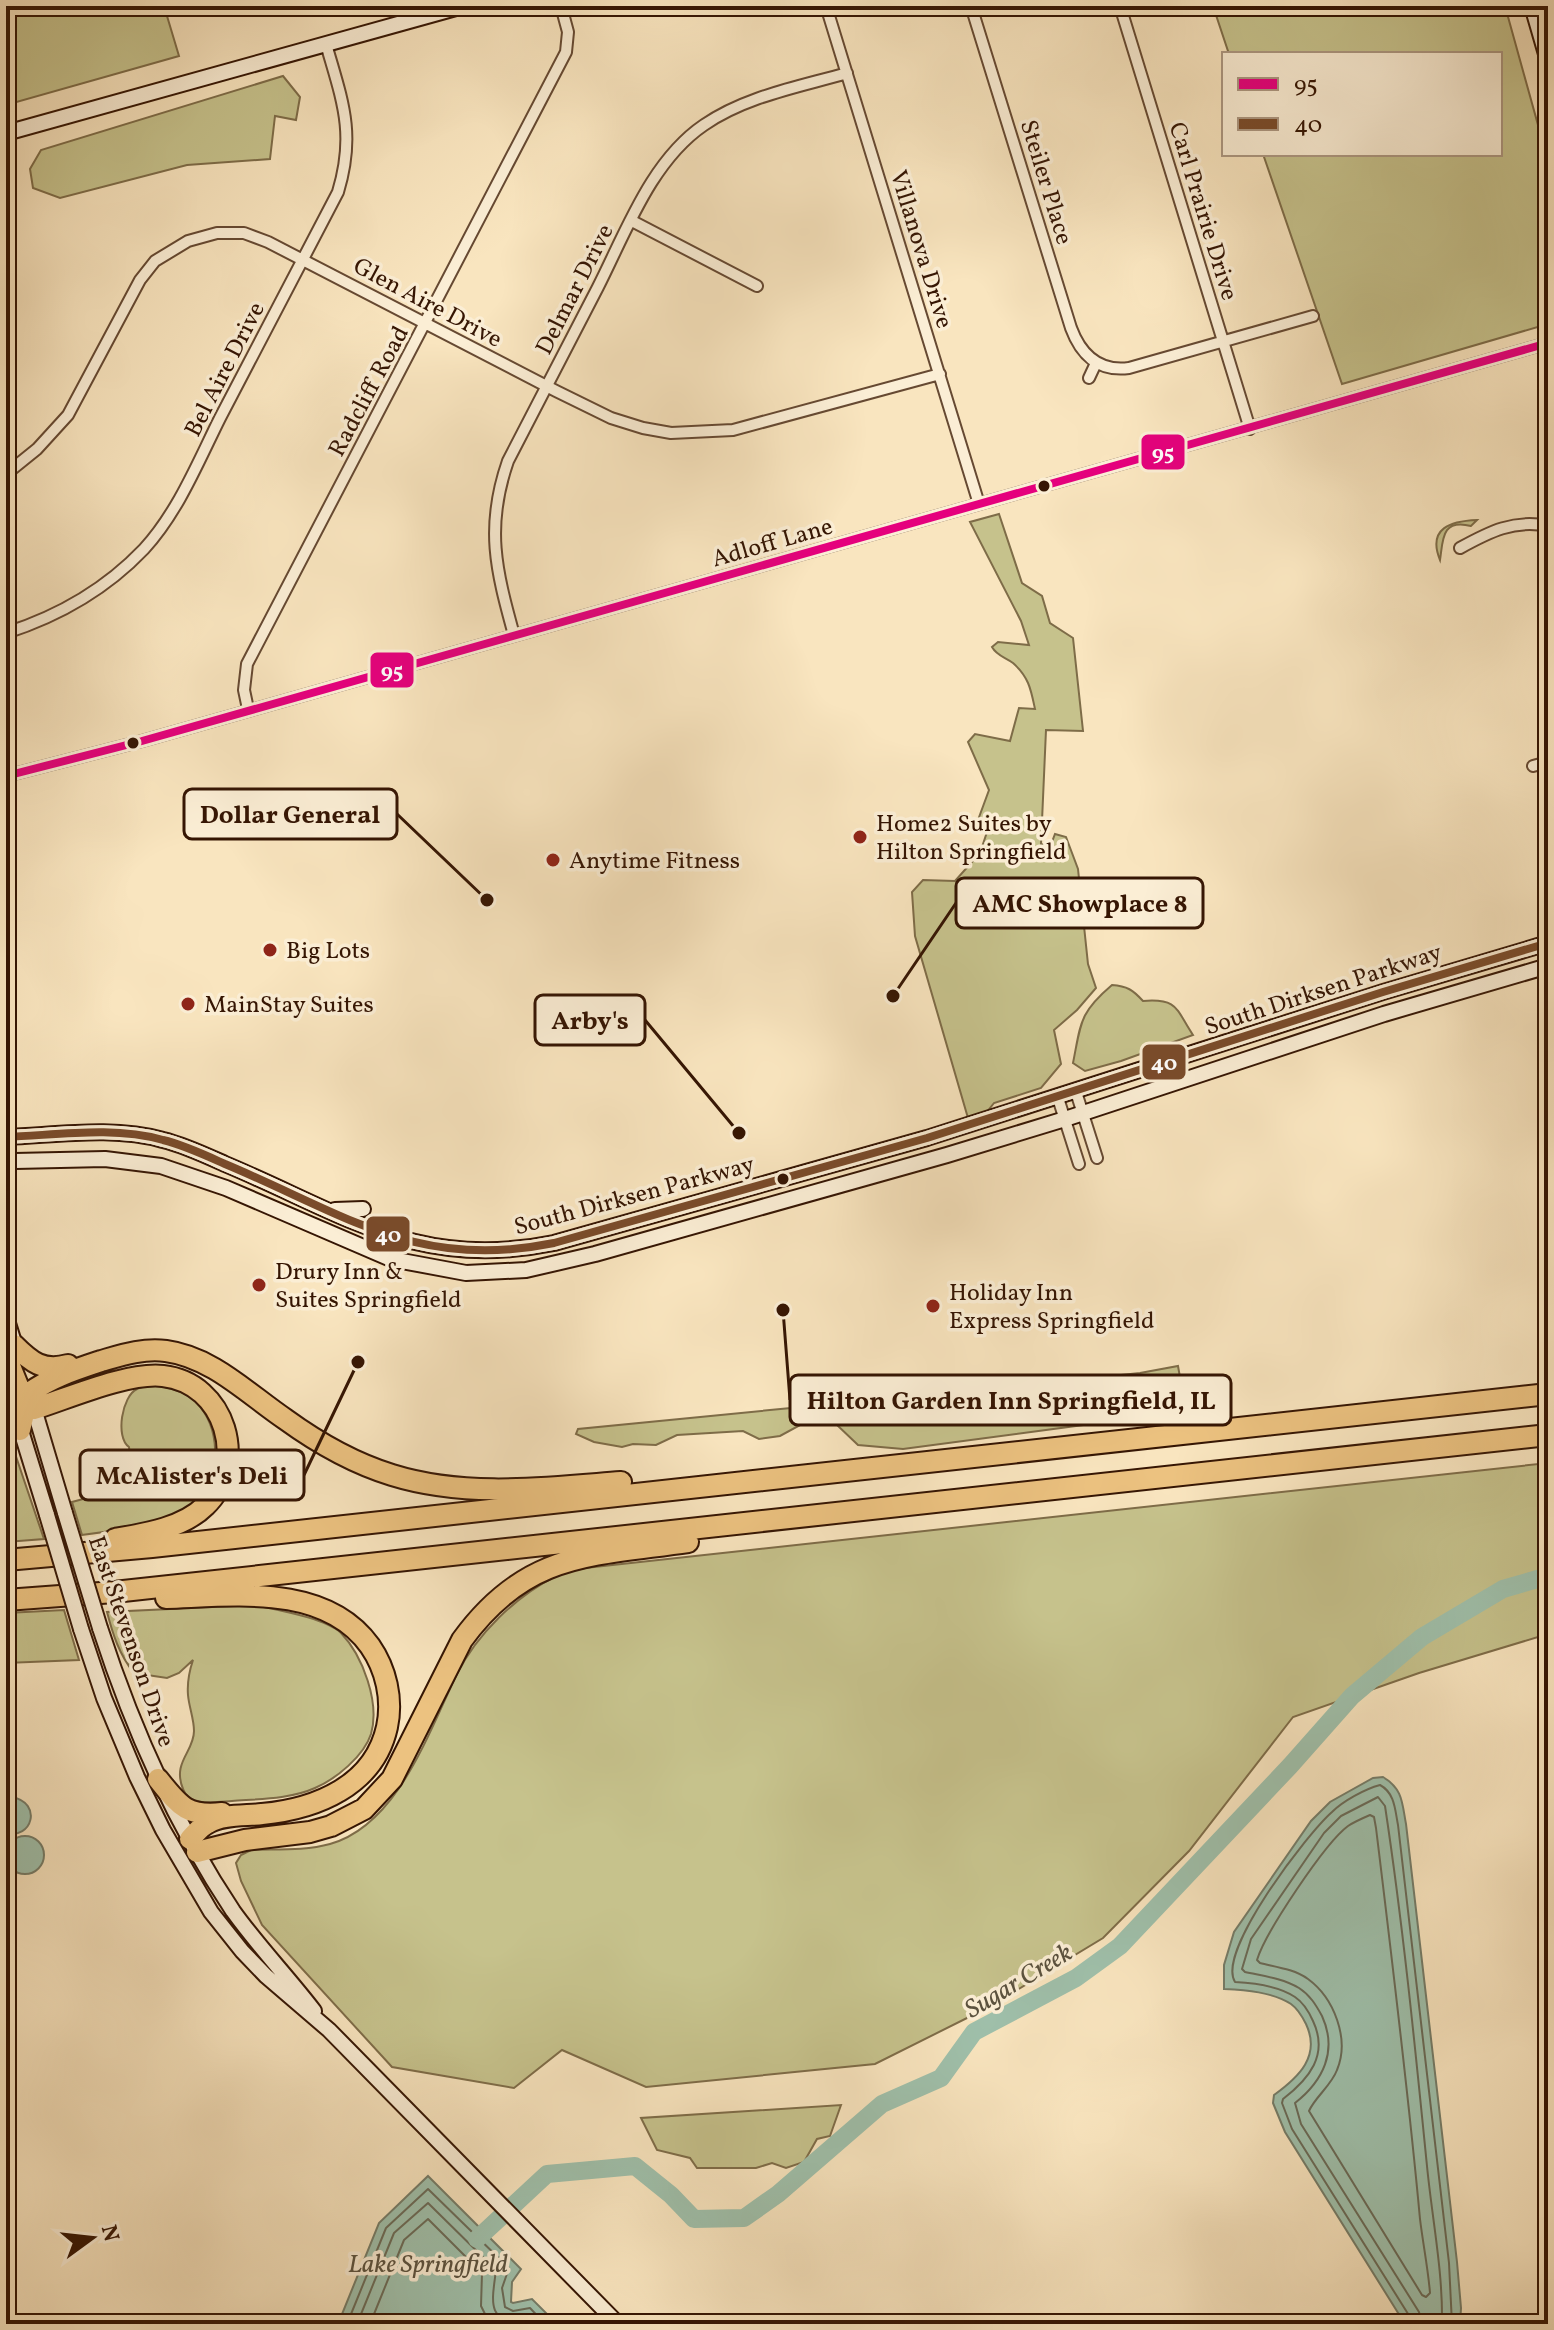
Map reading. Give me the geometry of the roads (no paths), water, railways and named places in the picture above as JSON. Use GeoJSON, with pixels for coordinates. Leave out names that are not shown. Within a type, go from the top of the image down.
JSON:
{"type":"FeatureCollection","features":[{"type":"Feature","properties":{"kind":"highway"},"geometry":{"type":"LineString","coordinates":[[10,1350],[46,1368],[57,1368],[133,1346],[155,1345],[185,1350],[211,1362],[284,1419],[334,1451],[374,1469],[452,1488],[797,1476]]}},
{"type":"Feature","properties":{"kind":"highway"},"geometry":{"type":"LineString","coordinates":[[10,1350],[30,1402]]}},
{"type":"Feature","properties":{"kind":"highway"},"geometry":{"type":"LineString","coordinates":[[20,1430],[30,1402],[59,1374],[144,1350],[178,1353],[218,1370]]}},
{"type":"Feature","properties":{"kind":"highway"},"geometry":{"type":"LineString","coordinates":[[6,1551],[120,1538],[182,1521],[213,1498],[223,1482],[228,1463],[228,1438],[218,1412],[193,1386],[174,1378],[139,1376],[30,1402]]}},
{"type":"Feature","properties":{"kind":"highway"},"geometry":{"type":"LineString","coordinates":[[6,1560],[152,1547],[1548,1394]]}},
{"type":"Feature","properties":{"kind":"highway"},"geometry":{"type":"LineString","coordinates":[[6,1600],[114,1592],[1548,1435]]}},
{"type":"Feature","properties":{"kind":"highway"},"geometry":{"type":"LineString","coordinates":[[188,1848],[310,1832],[339,1823],[364,1809],[392,1779],[462,1640],[477,1619],[519,1583],[545,1568],[580,1556],[687,1543],[873,1508]]}},
{"type":"Feature","properties":{"kind":"highway"},"geometry":{"type":"LineString","coordinates":[[6,1606],[249,1597],[302,1602],[319,1607],[345,1621],[364,1638],[385,1676],[389,1706],[386,1731],[378,1752],[356,1780],[331,1797],[288,1812],[219,1818],[208,1822],[188,1848]]}},
{"type":"Feature","properties":{"kind":"highway"},"geometry":{"type":"LineString","coordinates":[[158,1779],[179,1805],[193,1812],[210,1814],[288,1805],[306,1806]]}},
{"type":"Feature","properties":{"kind":"main road"},"geometry":{"type":"LineString","coordinates":[[6,133],[463,6]]}},
{"type":"Feature","properties":{"kind":"main road"},"geometry":{"type":"LineString","coordinates":[[1532,6],[1548,61]]}},
{"type":"Feature","properties":{"kind":"main road","name":"South Dirksen Parkway"},"geometry":{"type":"LineString","coordinates":[[6,1137],[103,1131],[165,1140],[247,1173],[369,1229],[423,1246],[472,1252],[529,1248],[827,1167],[1058,1098],[1383,992],[1548,943]]}},
{"type":"Feature","properties":{"kind":"main road","name":"South Dirksen Parkway"},"geometry":{"type":"LineString","coordinates":[[9,1161],[105,1159],[161,1166],[226,1188],[391,1259],[443,1270],[499,1272],[559,1264],[861,1179],[1065,1119],[1370,1019],[1548,966]]}},
{"type":"Feature","properties":{"kind":"main road"},"geometry":{"type":"LineString","coordinates":[[6,1129],[77,1126],[103,1131]]}},
{"type":"Feature","properties":{"kind":"main road"},"geometry":{"type":"LineString","coordinates":[[327,1209],[363,1209]]}},
{"type":"Feature","properties":{"kind":"main road"},"geometry":{"type":"LineString","coordinates":[[6,1317],[10,1350]]}},
{"type":"Feature","properties":{"kind":"main road","name":"East Stevenson Drive"},"geometry":{"type":"LineString","coordinates":[[6,1382],[81,1629],[104,1698],[137,1777],[249,1933],[329,2030],[618,2324]]}},
{"type":"Feature","properties":{"kind":"main road","name":"East Stevenson Drive"},"geometry":{"type":"LineString","coordinates":[[30,1402],[100,1628],[129,1709],[188,1848],[211,1912],[242,1951],[299,2007],[329,2030]]}},
{"type":"Feature","properties":{"kind":"street","name":"Radcliff Road"},"geometry":{"type":"LineString","coordinates":[[248,709],[244,690],[247,664],[566,52],[569,41],[561,6]]}},
{"type":"Feature","properties":{"kind":"street","name":"Villanova Drive"},"geometry":{"type":"LineString","coordinates":[[826,6],[979,504]]}},
{"type":"Feature","properties":{"kind":"street","name":"Steiler Place"},"geometry":{"type":"LineString","coordinates":[[971,6],[1071,328],[1079,348],[1096,363]]}},
{"type":"Feature","properties":{"kind":"street","name":"Carl Prairie Drive"},"geometry":{"type":"LineString","coordinates":[[1120,6],[1250,429]]}},
{"type":"Feature","properties":{"kind":"street","name":"Bel Aire Drive"},"geometry":{"type":"LineString","coordinates":[[6,633],[49,618],[76,604],[118,574],[146,547],[169,516],[338,192],[345,170],[348,141],[343,102],[326,44]]}},
{"type":"Feature","properties":{"kind":"street","name":"Delmar Drive"},"geometry":{"type":"LineString","coordinates":[[514,635],[494,554],[495,507],[508,461],[650,187],[664,166],[701,127],[740,104],[847,73]]}},
{"type":"Feature","properties":{"kind":"street"},"geometry":{"type":"LineString","coordinates":[[632,221],[757,286]]}},
{"type":"Feature","properties":{"kind":"street","name":"Glen Aire Drive"},"geometry":{"type":"LineString","coordinates":[[6,474],[37,449],[68,415],[147,270],[167,252],[198,237],[233,232],[256,237],[546,386],[611,418],[643,428],[671,433],[733,430],[940,374]]}},
{"type":"Feature","properties":{"kind":"street"},"geometry":{"type":"LineString","coordinates":[[1089,378],[1096,363],[1114,369],[1129,368],[1313,316]]}},
{"type":"Feature","properties":{"kind":"street","name":"Adloff Lane"},"geometry":{"type":"LineString","coordinates":[[6,776],[142,741],[1548,343]]}},
{"type":"Feature","properties":{"kind":"street"},"geometry":{"type":"LineString","coordinates":[[1460,548],[1505,526],[1526,523],[1548,526]]}},
{"type":"Feature","properties":{"kind":"street"},"geometry":{"type":"LineString","coordinates":[[1533,766],[1548,762]]}},
{"type":"Feature","properties":{"kind":"street"},"geometry":{"type":"LineString","coordinates":[[1076,1092],[1097,1158]]}},
{"type":"Feature","properties":{"kind":"street"},"geometry":{"type":"LineString","coordinates":[[1058,1098],[1079,1164]]}},
{"type":"Feature","properties":{"kind":"water"},"geometry":{"type":"Polygon","coordinates":[[[1383,1777],[1398,1792],[1406,1824],[1457,2262],[1460,2324],[1405,2324],[1285,2132],[1273,2103],[1274,2095],[1292,2081],[1309,2056],[1310,2036],[1300,2013],[1291,2004],[1267,1994],[1224,1989],[1224,1965],[1234,1932],[1311,1821],[1330,1802],[1373,1778],[1383,1777]]]}},
{"type":"Feature","properties":{"kind":"water"},"geometry":{"type":"Polygon","coordinates":[[[12,1797],[28,1806],[31,1813],[27,1826],[15,1834],[6,1833],[6,1799],[12,1797]]]}},
{"type":"Feature","properties":{"kind":"water"},"geometry":{"type":"Polygon","coordinates":[[[25,1836],[38,1842],[44,1855],[38,1868],[25,1874],[12,1868],[6,1855],[12,1842],[25,1836]]]}},
{"type":"Feature","properties":{"kind":"water","name":"Lake Springfield"},"geometry":{"type":"Polygon","coordinates":[[[428,2176],[521,2269],[512,2282],[511,2302],[532,2299],[557,2324],[338,2324],[379,2223],[428,2176]]]}},
{"type":"Feature","properties":{"kind":"waterway","name":"Sugar Creek"},"geometry":{"type":"LineString","coordinates":[[477,2239],[547,2174],[635,2166],[671,2195],[694,2219],[744,2218],[778,2194],[882,2104],[941,2078],[974,2032],[1076,1978],[1120,1946],[1352,1696],[1422,1637],[1503,1589],[1548,1576]]}},
{"type":"Feature","properties":{"kind":"place","name":"Home2 Suites by Hilton Springfield"},"geometry":{"type":"Point","coordinates":[860,837]}},
{"type":"Feature","properties":{"kind":"place","name":"Anytime Fitness"},"geometry":{"type":"Point","coordinates":[553,860]}},
{"type":"Feature","properties":{"kind":"place","name":"Dollar General"},"geometry":{"type":"Point","coordinates":[487,900]}},
{"type":"Feature","properties":{"kind":"place","name":"Big Lots"},"geometry":{"type":"Point","coordinates":[270,950]}},
{"type":"Feature","properties":{"kind":"place","name":"AMC Showplace 8"},"geometry":{"type":"Point","coordinates":[893,996]}},
{"type":"Feature","properties":{"kind":"place","name":"MainStay Suites"},"geometry":{"type":"Point","coordinates":[188,1004]}},
{"type":"Feature","properties":{"kind":"place","name":"Arby's"},"geometry":{"type":"Point","coordinates":[739,1133]}},
{"type":"Feature","properties":{"kind":"place","name":"Drury Inn & Suites Springfield"},"geometry":{"type":"Point","coordinates":[259,1285]}},
{"type":"Feature","properties":{"kind":"place","name":"Holiday Inn Express Springfield"},"geometry":{"type":"Point","coordinates":[933,1306]}},
{"type":"Feature","properties":{"kind":"place","name":"Hilton Garden Inn Springfield, IL"},"geometry":{"type":"Point","coordinates":[783,1310]}},
{"type":"Feature","properties":{"kind":"place","name":"McAlister's Deli"},"geometry":{"type":"Point","coordinates":[358,1362]}}]}
